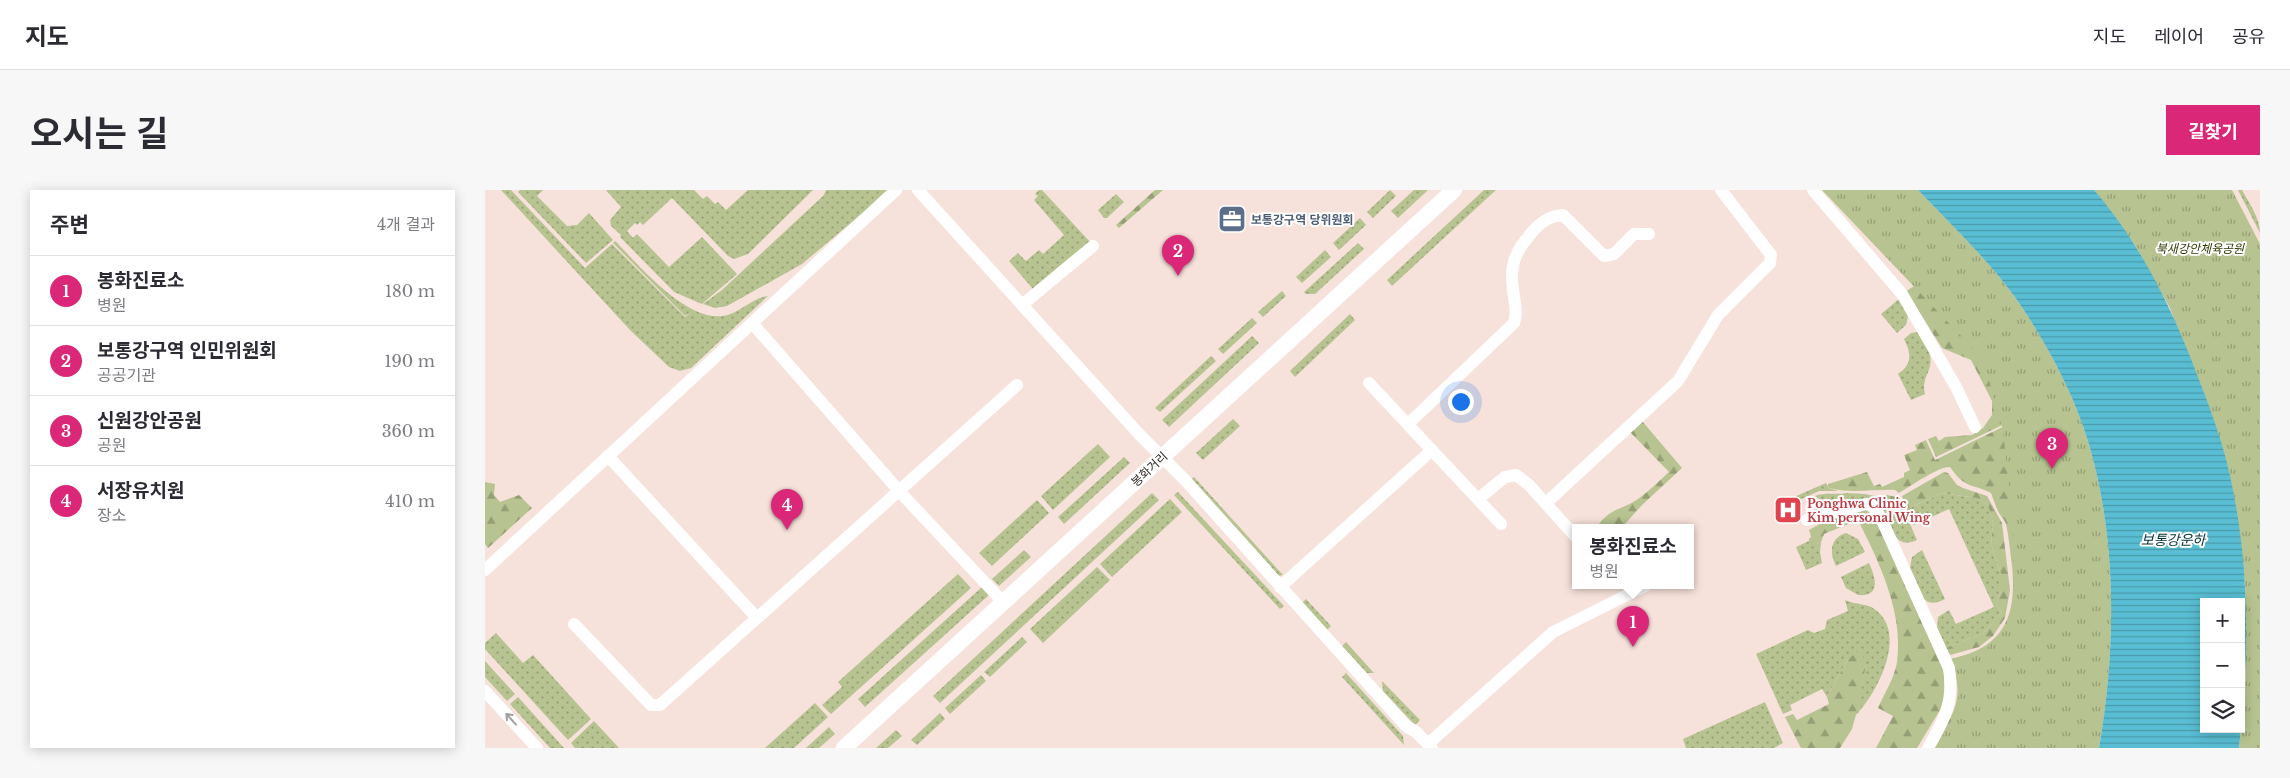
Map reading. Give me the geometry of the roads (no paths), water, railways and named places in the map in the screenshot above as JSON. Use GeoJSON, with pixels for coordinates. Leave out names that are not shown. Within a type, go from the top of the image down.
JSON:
{"type":"FeatureCollection","features":[{"type":"Feature","properties":{"kind":"main road","name":"봉화거리"},"geometry":{"type":"LineString","coordinates":[[844,748],[1454,190]]}},
{"type":"Feature","properties":{"kind":"street"},"geometry":{"type":"LineString","coordinates":[[485,570],[896,190]]}},
{"type":"Feature","properties":{"kind":"street"},"geometry":{"type":"LineString","coordinates":[[918,190],[1406,726],[1416,732],[1430,746],[1553,632],[1623,590]]}},
{"type":"Feature","properties":{"kind":"street"},"geometry":{"type":"LineString","coordinates":[[1546,503],[1678,381],[1693,354],[1711,330],[1718,315],[1770,263],[1771,255],[1721,190]]}},
{"type":"Feature","properties":{"kind":"street"},"geometry":{"type":"LineString","coordinates":[[1813,190],[1902,294],[1956,387],[1975,427]]}},
{"type":"Feature","properties":{"kind":"street"},"geometry":{"type":"LineString","coordinates":[[1408,424],[1514,324],[1517,314],[1512,287],[1513,263],[1519,246],[1539,224],[1552,216],[1563,215],[1604,256],[1614,254],[1634,234],[1649,234]]}},
{"type":"Feature","properties":{"kind":"street"},"geometry":{"type":"LineString","coordinates":[[1022,305],[1093,246]]}},
{"type":"Feature","properties":{"kind":"street"},"geometry":{"type":"LineString","coordinates":[[752,323],[900,492],[1004,603]]}},
{"type":"Feature","properties":{"kind":"street"},"geometry":{"type":"LineString","coordinates":[[1369,383],[1501,524]]}},
{"type":"Feature","properties":{"kind":"street"},"geometry":{"type":"LineString","coordinates":[[575,624],[651,705],[660,705],[900,492],[1017,385]]}},
{"type":"Feature","properties":{"kind":"street"},"geometry":{"type":"LineString","coordinates":[[1280,587],[1432,450]]}},
{"type":"Feature","properties":{"kind":"street"},"geometry":{"type":"LineString","coordinates":[[608,456],[757,618]]}},
{"type":"Feature","properties":{"kind":"street"},"geometry":{"type":"LineString","coordinates":[[1478,499],[1505,477],[1516,475],[1529,485],[1572,533]]}},
{"type":"Feature","properties":{"kind":"street"},"geometry":{"type":"LineString","coordinates":[[1807,520],[1866,504],[1871,505],[1880,516],[1949,668],[1951,700],[1928,748]]}},
{"type":"Feature","properties":{"kind":"street"},"geometry":{"type":"LineString","coordinates":[[485,691],[537,748]]}},
{"type":"Feature","properties":{"kind":"water","name":"보통강운하"},"geometry":{"type":"Polygon","coordinates":[[[1918,190],[2094,190],[2124,229],[2150,270],[2182,336],[2206,397],[2227,463],[2235,498],[2244,569],[2246,605],[2245,676],[2245,598],[2200,598],[2200,733],[2241,733],[2239,748],[2099,748],[2111,641],[2110,569],[2107,533],[2089,443],[2066,384],[2047,347],[2014,295],[1918,190]]]}},
{"type":"Feature","properties":{"kind":"place","name":"보통강구역 당위원회"},"geometry":{"type":"Point","coordinates":[1232,219]}},
{"type":"Feature","properties":{"kind":"place","name":"보통강구역 인민위원회"},"geometry":{"type":"Point","coordinates":[1178,276]}},
{"type":"Feature","properties":{"kind":"place","name":"신원강안공원"},"geometry":{"type":"Point","coordinates":[2052,469]}},
{"type":"Feature","properties":{"kind":"place","name":"Ponghwa Clinic Kim personal Wing"},"geometry":{"type":"Point","coordinates":[1788,510]}},
{"type":"Feature","properties":{"kind":"place","name":"서장유치원"},"geometry":{"type":"Point","coordinates":[787,530]}},
{"type":"Feature","properties":{"kind":"place","name":"봉화진료소"},"geometry":{"type":"Point","coordinates":[1633,647]}},
{"type":"Feature","properties":{"kind":"park label","name":"북새강안체육공원"},"geometry":{"type":"Point","coordinates":[2200,248]}}]}
